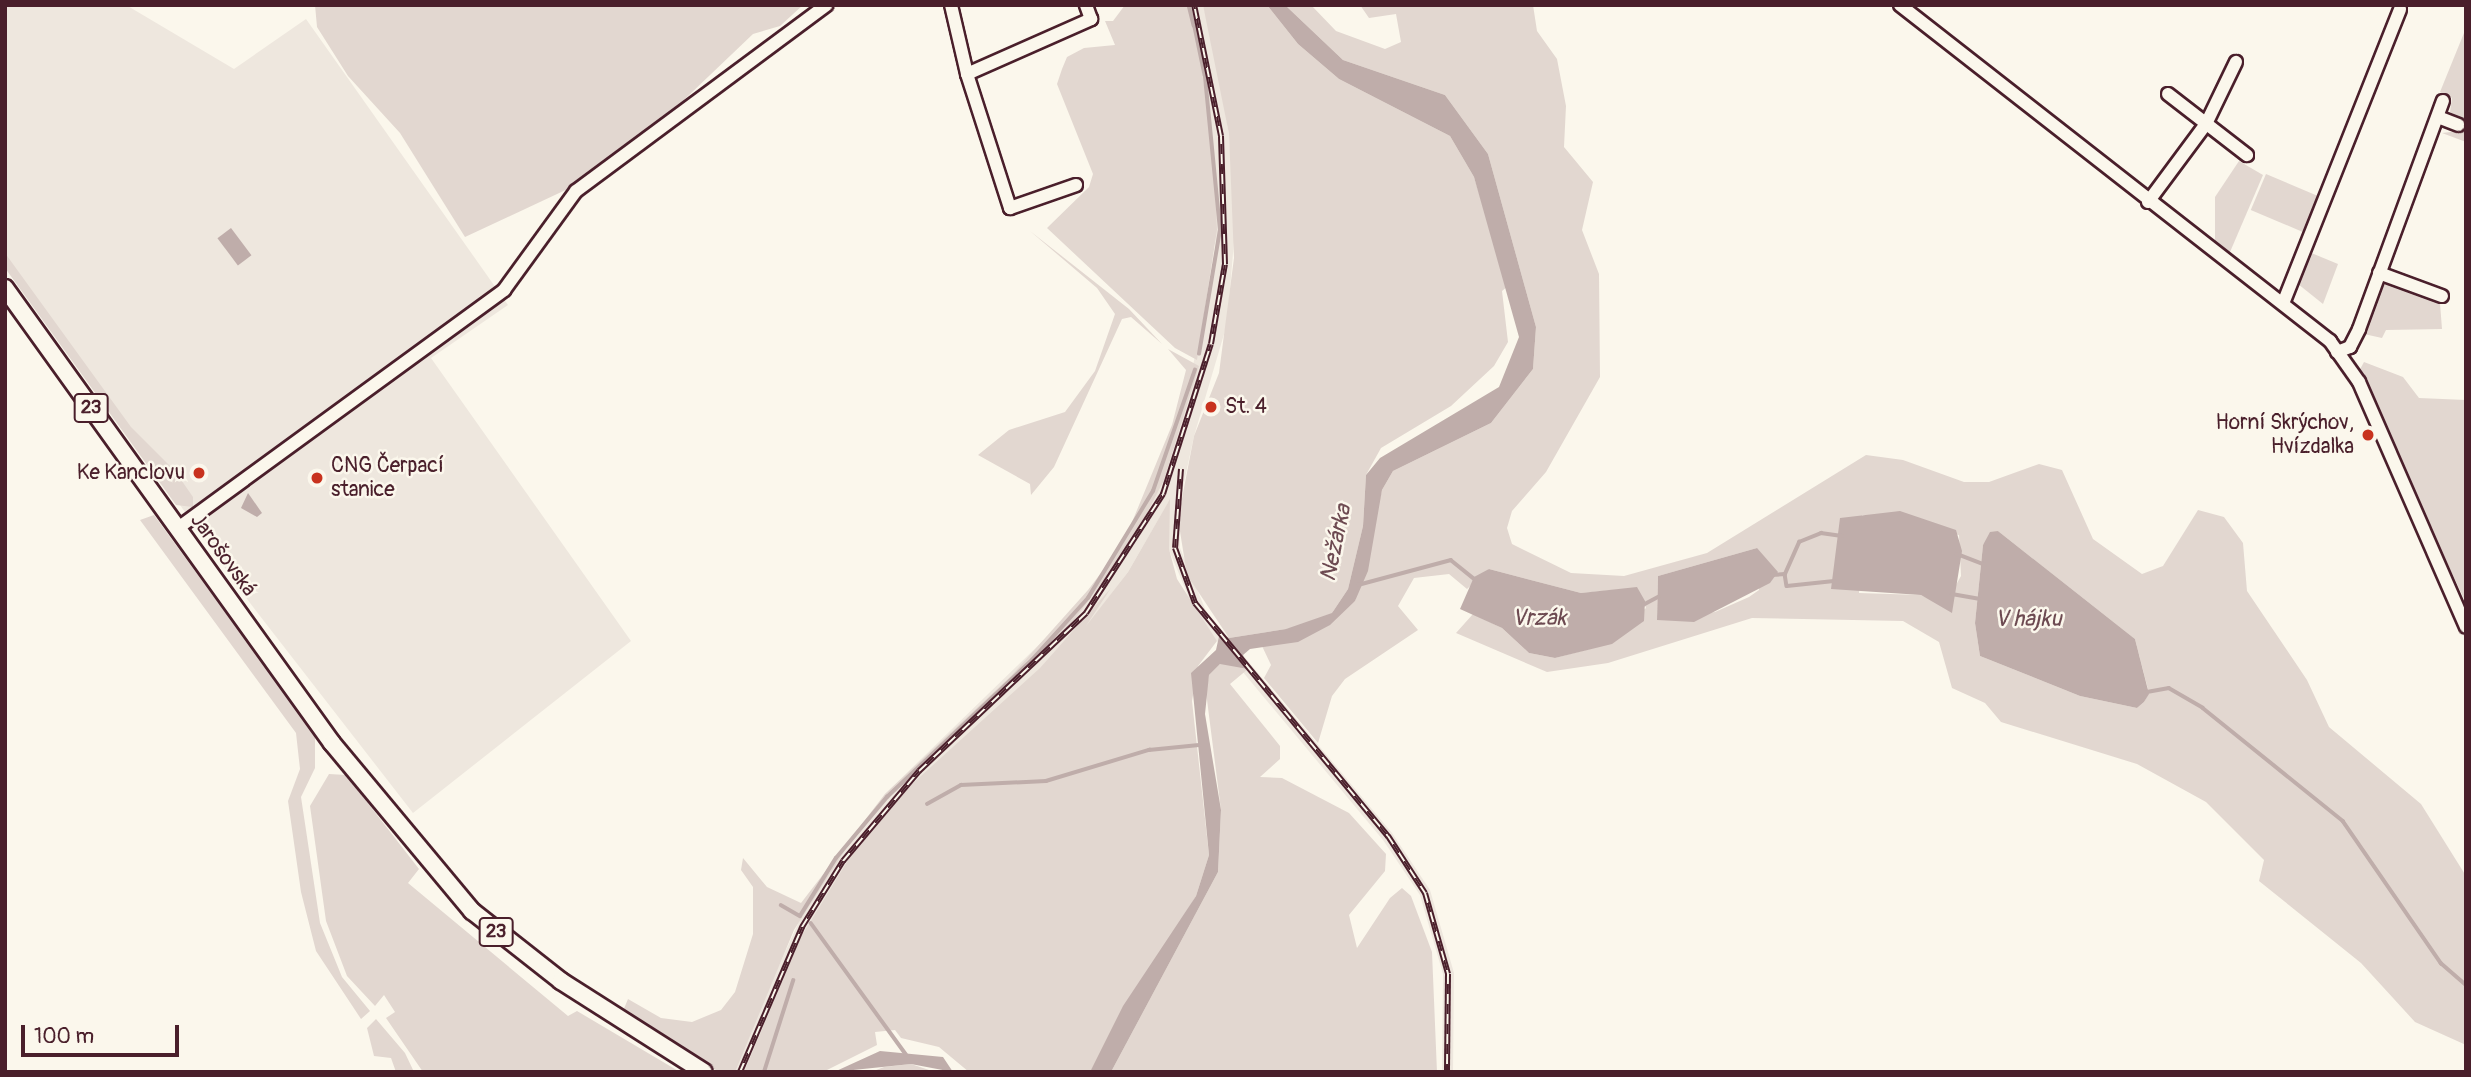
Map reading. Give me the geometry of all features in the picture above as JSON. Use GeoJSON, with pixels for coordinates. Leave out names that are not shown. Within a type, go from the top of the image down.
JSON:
{"type":"FeatureCollection","features":[{"type":"Feature","properties":{"kind":"main road","name":"Jarošovská"},"geometry":{"type":"LineString","coordinates":[[5,288],[332,743],[472,911],[561,981],[704,1072]]}},
{"type":"Feature","properties":{"kind":"street"},"geometry":{"type":"LineString","coordinates":[[178,528],[504,290],[576,191],[826,5]]}},
{"type":"Feature","properties":{"kind":"street"},"geometry":{"type":"LineString","coordinates":[[951,5],[967,74],[1010,208],[1076,185]]}},
{"type":"Feature","properties":{"kind":"street"},"geometry":{"type":"LineString","coordinates":[[967,74],[1091,19],[1086,5]]}},
{"type":"Feature","properties":{"kind":"street"},"geometry":{"type":"LineString","coordinates":[[1900,5],[2148,202],[2284,301],[2337,352],[2358,382],[2466,628]]}},
{"type":"Feature","properties":{"kind":"street"},"geometry":{"type":"LineString","coordinates":[[2284,301],[2400,9]]}},
{"type":"Feature","properties":{"kind":"street"},"geometry":{"type":"LineString","coordinates":[[2148,202],[2206,124],[2236,62]]}},
{"type":"Feature","properties":{"kind":"street"},"geometry":{"type":"LineString","coordinates":[[2168,94],[2247,155]]}},
{"type":"Feature","properties":{"kind":"street"},"geometry":{"type":"LineString","coordinates":[[2337,352],[2350,346],[2359,329],[2443,101]]}},
{"type":"Feature","properties":{"kind":"street"},"geometry":{"type":"LineString","coordinates":[[2438,117],[2459,125]]}},
{"type":"Feature","properties":{"kind":"street"},"geometry":{"type":"LineString","coordinates":[[2379,273],[2442,296]]}},
{"type":"Feature","properties":{"kind":"shaded area"},"geometry":{"type":"Polygon","coordinates":[[[5,5],[126,5],[234,69],[306,19],[508,305],[431,358],[631,641],[413,813],[250,603],[5,260],[5,5]]]}},
{"type":"Feature","properties":{"kind":"shaded area"},"geometry":{"type":"Polygon","coordinates":[[[315,5],[803,5],[780,26],[753,34],[666,117],[572,187],[465,237],[400,133],[348,76],[317,27],[315,5]]]}},
{"type":"Feature","properties":{"kind":"shaded area"},"geometry":{"type":"Polygon","coordinates":[[[1125,5],[1189,5],[1195,27],[1213,144],[1217,230],[1197,360],[1175,348],[1047,228],[1089,187],[1093,174],[1057,84],[1062,69],[1067,57],[1084,48],[1115,45],[1105,21],[1113,21],[1125,5]]]}},
{"type":"Feature","properties":{"kind":"shaded area"},"geometry":{"type":"Polygon","coordinates":[[[1185,5],[1203,5],[1214,47],[1229,134],[1235,230],[1227,324],[1194,436],[1180,501],[1180,548],[1206,611],[1392,833],[1430,890],[1454,973],[1453,1072],[1442,1072],[1443,974],[1420,895],[1383,840],[1197,617],[1169,550],[1168,503],[1128,572],[749,1072],[730,1072],[814,889],[885,794],[1086,599],[1138,524],[1184,405],[1216,263],[1213,144],[1185,5]]]}},
{"type":"Feature","properties":{"kind":"shaded area"},"geometry":{"type":"Polygon","coordinates":[[[1203,5],[1267,5],[1298,44],[1339,79],[1450,136],[1474,177],[1508,286],[1502,291],[1508,342],[1494,366],[1451,406],[1381,448],[1366,475],[1363,526],[1348,589],[1332,613],[1306,626],[1229,638],[1187,575],[1178,519],[1194,436],[1219,373],[1234,258],[1229,134],[1203,5]]]}},
{"type":"Feature","properties":{"kind":"shaded area"},"geometry":{"type":"Polygon","coordinates":[[[1285,5],[1311,5],[1336,31],[1385,49],[1401,42],[1396,14],[1369,18],[1360,5],[1533,5],[1537,31],[1557,59],[1566,106],[1564,147],[1593,182],[1582,230],[1599,274],[1600,377],[1546,472],[1512,511],[1507,528],[1512,544],[1571,573],[1624,576],[1707,553],[1866,455],[1903,460],[1964,482],[1989,482],[2039,464],[2062,470],[2093,539],[2142,574],[2163,566],[2198,510],[2224,517],[2243,543],[2247,591],[2307,680],[2329,727],[2421,804],[2466,876],[2466,1045],[2415,1022],[2361,963],[2259,881],[2264,860],[2206,802],[2137,764],[2001,722],[1985,703],[1952,688],[1939,642],[1903,621],[1752,618],[1608,663],[1547,672],[1456,633],[1473,614],[1502,628],[1529,653],[1555,658],[1597,647],[1646,608],[1637,588],[1581,593],[1489,569],[1467,589],[1449,574],[1414,578],[1398,606],[1418,630],[1345,679],[1332,696],[1318,743],[1264,678],[1271,665],[1262,646],[1355,601],[1382,490],[1393,471],[1491,423],[1533,369],[1536,327],[1488,154],[1445,95],[1343,60],[1285,5]],[[1862,515],[1859,593],[1921,595],[1944,606],[1961,576],[1959,535],[1862,515]],[[1998,531],[1983,545],[1975,623],[1980,656],[2080,696],[2137,708],[2144,702],[2149,693],[2135,639],[1998,531]],[[1757,548],[1658,576],[1657,620],[1715,612],[1759,590],[1757,548]]]}},
{"type":"Feature","properties":{"kind":"shaded area"},"geometry":{"type":"Polygon","coordinates":[[[2466,28],[2466,142],[2442,133],[2459,131],[2463,120],[2450,112],[2452,98],[2440,92],[2466,28]]]}},
{"type":"Feature","properties":{"kind":"shaded area"},"geometry":{"type":"Polygon","coordinates":[[[2239,161],[2263,175],[2230,252],[2215,241],[2215,197],[2239,161]]]}},
{"type":"Feature","properties":{"kind":"shaded area"},"geometry":{"type":"Polygon","coordinates":[[[2266,174],[2320,197],[2305,233],[2251,210],[2266,174]]]}},
{"type":"Feature","properties":{"kind":"shaded area"},"geometry":{"type":"Polygon","coordinates":[[[1030,231],[1129,309],[1162,344],[1131,317],[1122,319],[1054,467],[1031,495],[1030,484],[978,455],[1009,430],[1065,412],[1095,371],[1115,314],[1097,288],[1030,231]]]}},
{"type":"Feature","properties":{"kind":"shaded area"},"geometry":{"type":"Polygon","coordinates":[[[2309,252],[2338,264],[2323,304],[2298,284],[2309,252]]]}},
{"type":"Feature","properties":{"kind":"shaded area"},"geometry":{"type":"Polygon","coordinates":[[[5,253],[131,427],[175,471],[193,497],[193,507],[176,505],[5,268],[5,253]]]}},
{"type":"Feature","properties":{"kind":"shaded area"},"geometry":{"type":"Polygon","coordinates":[[[2388,283],[2440,303],[2442,329],[2386,330],[2382,338],[2364,334],[2380,287],[2388,283]]]}},
{"type":"Feature","properties":{"kind":"shaded area"},"geometry":{"type":"Polygon","coordinates":[[[1168,349],[1199,366],[1164,480],[1132,542],[1071,624],[914,769],[847,847],[794,930],[735,1072],[719,1072],[623,1011],[628,999],[661,1018],[692,1022],[721,1010],[735,992],[753,934],[753,887],[741,870],[743,858],[767,887],[801,903],[885,794],[1012,675],[1088,590],[1123,544],[1172,425],[1186,370],[1168,349]]]}},
{"type":"Feature","properties":{"kind":"shaded area"},"geometry":{"type":"Polygon","coordinates":[[[2364,362],[2403,377],[2419,398],[2466,400],[2466,603],[2358,373],[2364,362]]]}},
{"type":"Feature","properties":{"kind":"shaded area"},"geometry":{"type":"Polygon","coordinates":[[[1170,499],[1169,549],[1177,579],[1217,641],[1198,666],[1192,701],[1209,855],[1196,896],[1090,1072],[969,1072],[939,1047],[901,1038],[895,1030],[875,1032],[877,1045],[823,1072],[744,1072],[801,937],[853,852],[911,785],[1040,668],[1111,588],[1086,626],[1128,572],[1170,499]]]}},
{"type":"Feature","properties":{"kind":"shaded area"},"geometry":{"type":"Polygon","coordinates":[[[154,515],[315,735],[315,768],[301,797],[320,923],[342,977],[370,1011],[361,1019],[316,951],[301,892],[288,801],[300,769],[296,733],[140,520],[154,515]]]}},
{"type":"Feature","properties":{"kind":"shaded area"},"geometry":{"type":"Polygon","coordinates":[[[1232,663],[1248,669],[1230,684],[1280,746],[1280,759],[1260,777],[1282,778],[1349,813],[1386,854],[1385,871],[1349,915],[1357,948],[1390,898],[1402,888],[1411,896],[1432,952],[1437,1072],[1111,1072],[1218,872],[1221,810],[1206,692],[1209,675],[1220,664],[1232,663]]]}},
{"type":"Feature","properties":{"kind":"shaded area"},"geometry":{"type":"Polygon","coordinates":[[[329,774],[346,775],[419,869],[408,883],[568,1016],[577,1011],[680,1072],[423,1072],[386,1018],[395,1012],[384,995],[375,1006],[347,976],[326,921],[310,806],[329,774]]]}},
{"type":"Feature","properties":{"kind":"shaded area"},"geometry":{"type":"Polygon","coordinates":[[[376,1019],[405,1053],[414,1072],[396,1072],[391,1058],[374,1056],[367,1028],[376,1019]]]}},
{"type":"Feature","properties":{"kind":"shaded area"},"geometry":{"type":"Polygon","coordinates":[[[911,1064],[935,1072],[871,1072],[884,1067],[911,1064]]]}},
{"type":"Feature","properties":{"kind":"water"},"geometry":{"type":"Polygon","coordinates":[[[1267,5],[1285,5],[1343,60],[1445,95],[1488,154],[1536,327],[1533,369],[1491,423],[1393,471],[1382,490],[1368,571],[1355,601],[1330,625],[1298,642],[1250,649],[1243,655],[1248,669],[1220,664],[1209,675],[1205,714],[1221,810],[1218,872],[1111,1072],[1090,1072],[1123,1006],[1196,896],[1209,855],[1191,673],[1216,650],[1220,632],[1229,638],[1286,629],[1332,613],[1348,589],[1363,526],[1366,475],[1380,458],[1499,387],[1519,337],[1474,177],[1450,136],[1339,79],[1298,44],[1267,5]]]}},
{"type":"Feature","properties":{"kind":"water"},"geometry":{"type":"Polygon","coordinates":[[[231,228],[251,255],[238,265],[217,238],[231,228]]]}},
{"type":"Feature","properties":{"kind":"water"},"geometry":{"type":"Polygon","coordinates":[[[248,493],[262,513],[257,517],[241,508],[248,493]]]}},
{"type":"Feature","properties":{"kind":"water"},"geometry":{"type":"Polygon","coordinates":[[[1900,511],[1956,530],[1962,551],[1952,613],[1921,595],[1831,589],[1840,518],[1900,511]]]}},
{"type":"Feature","properties":{"kind":"water","name":"V hájku"},"geometry":{"type":"Polygon","coordinates":[[[1998,531],[2135,639],[2149,694],[2137,708],[2080,696],[1980,656],[1975,623],[1983,545],[1990,532],[1998,531]]]}},
{"type":"Feature","properties":{"kind":"water"},"geometry":{"type":"Polygon","coordinates":[[[1757,548],[1778,572],[1770,583],[1694,622],[1657,620],[1658,576],[1757,548]]]}},
{"type":"Feature","properties":{"kind":"water","name":"Vrzák"},"geometry":{"type":"Polygon","coordinates":[[[1489,569],[1581,593],[1637,587],[1645,601],[1644,621],[1612,644],[1555,658],[1529,653],[1502,628],[1460,609],[1474,577],[1489,569]]]}},
{"type":"Feature","properties":{"kind":"water"},"geometry":{"type":"Polygon","coordinates":[[[880,1051],[943,1057],[953,1072],[911,1064],[834,1072],[880,1051]]]}},
{"type":"Feature","properties":{"kind":"waterway"},"geometry":{"type":"LineString","coordinates":[[1189,5],[1194,25]]}},
{"type":"Feature","properties":{"kind":"waterway"},"geometry":{"type":"LineString","coordinates":[[1195,27],[1205,75]]}},
{"type":"Feature","properties":{"kind":"waterway"},"geometry":{"type":"LineString","coordinates":[[1199,354],[1220,230],[1205,76]]}},
{"type":"Feature","properties":{"kind":"waterway"},"geometry":{"type":"LineString","coordinates":[[800,916],[836,858],[887,797],[1032,660],[1088,598],[1153,491],[1195,370]]}},
{"type":"Feature","properties":{"kind":"waterway"},"geometry":{"type":"LineString","coordinates":[[1785,574],[1799,542],[1821,533],[1842,536]]}},
{"type":"Feature","properties":{"kind":"waterway"},"geometry":{"type":"LineString","coordinates":[[1957,554],[1985,565]]}},
{"type":"Feature","properties":{"kind":"waterway"},"geometry":{"type":"LineString","coordinates":[[1358,585],[1451,560],[1476,580]]}},
{"type":"Feature","properties":{"kind":"waterway"},"geometry":{"type":"LineString","coordinates":[[1772,575],[1785,574],[1787,586],[1834,581]]}},
{"type":"Feature","properties":{"kind":"waterway"},"geometry":{"type":"LineString","coordinates":[[1952,594],[1979,599]]}},
{"type":"Feature","properties":{"kind":"waterway"},"geometry":{"type":"LineString","coordinates":[[1643,605],[1658,597]]}},
{"type":"Feature","properties":{"kind":"waterway"},"geometry":{"type":"LineString","coordinates":[[2147,692],[2169,688],[2203,708],[2343,821],[2441,963],[2466,985]]}},
{"type":"Feature","properties":{"kind":"waterway"},"geometry":{"type":"LineString","coordinates":[[927,804],[961,785],[1046,781],[1149,750],[1199,745]]}},
{"type":"Feature","properties":{"kind":"waterway"},"geometry":{"type":"LineString","coordinates":[[781,905],[800,916]]}},
{"type":"Feature","properties":{"kind":"waterway"},"geometry":{"type":"LineString","coordinates":[[811,923],[906,1054]]}},
{"type":"Feature","properties":{"kind":"waterway"},"geometry":{"type":"LineString","coordinates":[[764,1072],[793,981]]}},
{"type":"Feature","properties":{"kind":"railway"},"geometry":{"type":"LineString","coordinates":[[740,1072],[802,927],[843,861],[919,771],[1086,613],[1163,494],[1211,344],[1225,264],[1221,136],[1194,5]]}},
{"type":"Feature","properties":{"kind":"railway"},"geometry":{"type":"LineString","coordinates":[[1181,469],[1175,548],[1195,603],[1388,836],[1425,893],[1448,974],[1447,1072]]}},
{"type":"Feature","properties":{"kind":"place","name":"St. 4"},"geometry":{"type":"Point","coordinates":[1211,407]}},
{"type":"Feature","properties":{"kind":"place","name":"Horní Skrýchov, Hvízdalka"},"geometry":{"type":"Point","coordinates":[2368,435]}},
{"type":"Feature","properties":{"kind":"place","name":"Ke Kanclovu"},"geometry":{"type":"Point","coordinates":[199,473]}},
{"type":"Feature","properties":{"kind":"place","name":"CNG Čerpací stanice"},"geometry":{"type":"Point","coordinates":[317,478]}},
{"type":"Feature","properties":{"kind":"water label","name":"Nežárka"},"geometry":{"type":"Point","coordinates":[1336,543]}}]}
